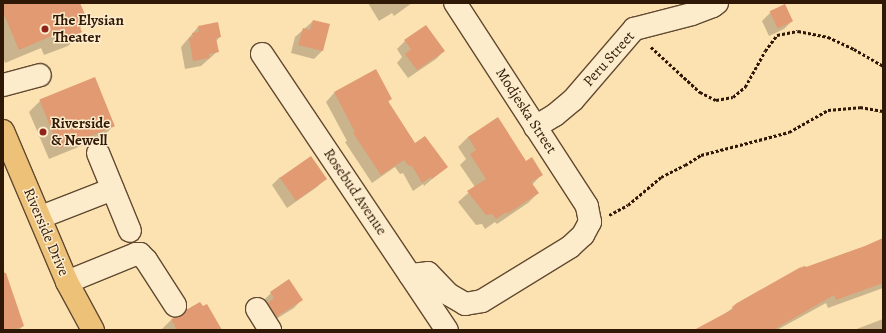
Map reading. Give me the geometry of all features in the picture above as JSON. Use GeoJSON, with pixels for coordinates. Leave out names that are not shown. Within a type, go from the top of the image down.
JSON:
{"type":"FeatureCollection","features":[{"type":"Feature","properties":{"kind":"main road","name":"Riverside Drive"},"geometry":{"type":"LineString","coordinates":[[6,145],[41,217],[67,282],[93,330]]}},
{"type":"Feature","properties":{"kind":"street","name":"Modjeska Street"},"geometry":{"type":"LineString","coordinates":[[455,3],[587,206],[590,222]]}},
{"type":"Feature","properties":{"kind":"street","name":"Peru Street"},"geometry":{"type":"LineString","coordinates":[[535,127],[555,115],[573,100],[634,29],[692,14],[717,3]]}},
{"type":"Feature","properties":{"kind":"street","name":"Rosebud Avenue"},"geometry":{"type":"LineString","coordinates":[[262,54],[447,330]]}},
{"type":"Feature","properties":{"kind":"street"},"geometry":{"type":"LineString","coordinates":[[3,85],[40,75]]}},
{"type":"Feature","properties":{"kind":"street"},"geometry":{"type":"LineString","coordinates":[[98,153],[130,231]]}},
{"type":"Feature","properties":{"kind":"street"},"geometry":{"type":"LineString","coordinates":[[41,217],[113,189]]}},
{"type":"Feature","properties":{"kind":"street"},"geometry":{"type":"LineString","coordinates":[[410,275],[428,273],[448,294],[465,304],[482,301],[570,247],[583,236],[590,222]]}},
{"type":"Feature","properties":{"kind":"street"},"geometry":{"type":"LineString","coordinates":[[67,282],[136,254],[140,254],[146,260],[175,305]]}},
{"type":"Feature","properties":{"kind":"street"},"geometry":{"type":"LineString","coordinates":[[257,309],[270,330]]}},
{"type":"Feature","properties":{"kind":"path"},"geometry":{"type":"LineString","coordinates":[[634,29],[700,92],[716,100],[733,97],[745,87],[765,51],[777,35],[798,31],[828,37],[854,49],[883,66]]}},
{"type":"Feature","properties":{"kind":"path"},"geometry":{"type":"LineString","coordinates":[[590,222],[610,215],[628,204],[661,177],[701,155],[789,132],[828,110],[860,107],[883,111]]}},
{"type":"Feature","properties":{"kind":"building","name":"The Elysian Theater"},"geometry":{"type":"Polygon","coordinates":[[[3,3],[80,3],[88,21],[79,25],[82,32],[58,43],[54,35],[19,50],[3,12],[3,3]]]}},
{"type":"Feature","properties":{"kind":"building"},"geometry":{"type":"Polygon","coordinates":[[[785,4],[793,21],[778,28],[770,11],[785,4]]]}},
{"type":"Feature","properties":{"kind":"building"},"geometry":{"type":"Polygon","coordinates":[[[313,20],[330,24],[323,51],[298,45],[303,28],[310,30],[313,20]]]}},
{"type":"Feature","properties":{"kind":"building"},"geometry":{"type":"Polygon","coordinates":[[[218,22],[221,37],[216,38],[219,52],[209,54],[210,58],[193,61],[189,38],[193,37],[192,33],[199,32],[198,26],[218,22]]]}},
{"type":"Feature","properties":{"kind":"building"},"geometry":{"type":"Polygon","coordinates":[[[426,25],[445,51],[417,70],[405,54],[411,49],[404,40],[426,25]]]}},
{"type":"Feature","properties":{"kind":"building"},"geometry":{"type":"Polygon","coordinates":[[[376,69],[392,99],[388,101],[415,143],[425,136],[448,167],[432,179],[431,177],[422,183],[412,166],[409,166],[404,160],[381,175],[353,133],[355,132],[334,92],[376,69]]]}},
{"type":"Feature","properties":{"kind":"building"},"geometry":{"type":"Polygon","coordinates":[[[95,77],[115,126],[59,149],[39,99],[95,77]]]}},
{"type":"Feature","properties":{"kind":"building"},"geometry":{"type":"Polygon","coordinates":[[[498,117],[526,161],[532,157],[543,175],[531,182],[539,193],[507,214],[506,212],[496,219],[492,214],[486,215],[467,191],[486,179],[470,154],[476,150],[468,137],[498,117]]]}},
{"type":"Feature","properties":{"kind":"building"},"geometry":{"type":"Polygon","coordinates":[[[311,156],[327,179],[296,201],[280,178],[311,156]]]}},
{"type":"Feature","properties":{"kind":"building"},"geometry":{"type":"Polygon","coordinates":[[[883,238],[883,283],[836,300],[834,295],[773,330],[694,330],[733,309],[732,307],[737,303],[799,268],[806,267],[865,246],[883,238]]]}},
{"type":"Feature","properties":{"kind":"building"},"geometry":{"type":"Polygon","coordinates":[[[3,273],[6,273],[24,326],[13,330],[3,330],[3,273]]]}},
{"type":"Feature","properties":{"kind":"building"},"geometry":{"type":"Polygon","coordinates":[[[289,279],[303,300],[276,317],[268,303],[274,298],[270,292],[289,279]]]}},
{"type":"Feature","properties":{"kind":"building"},"geometry":{"type":"Polygon","coordinates":[[[200,302],[203,306],[207,304],[222,330],[177,330],[171,319],[181,316],[186,310],[200,302]]]}},
{"type":"Feature","properties":{"kind":"place","name":"The Elysian Theater"},"geometry":{"type":"Point","coordinates":[45,29]}},
{"type":"Feature","properties":{"kind":"place","name":"Riverside & Newell"},"geometry":{"type":"Point","coordinates":[43,132]}}]}
